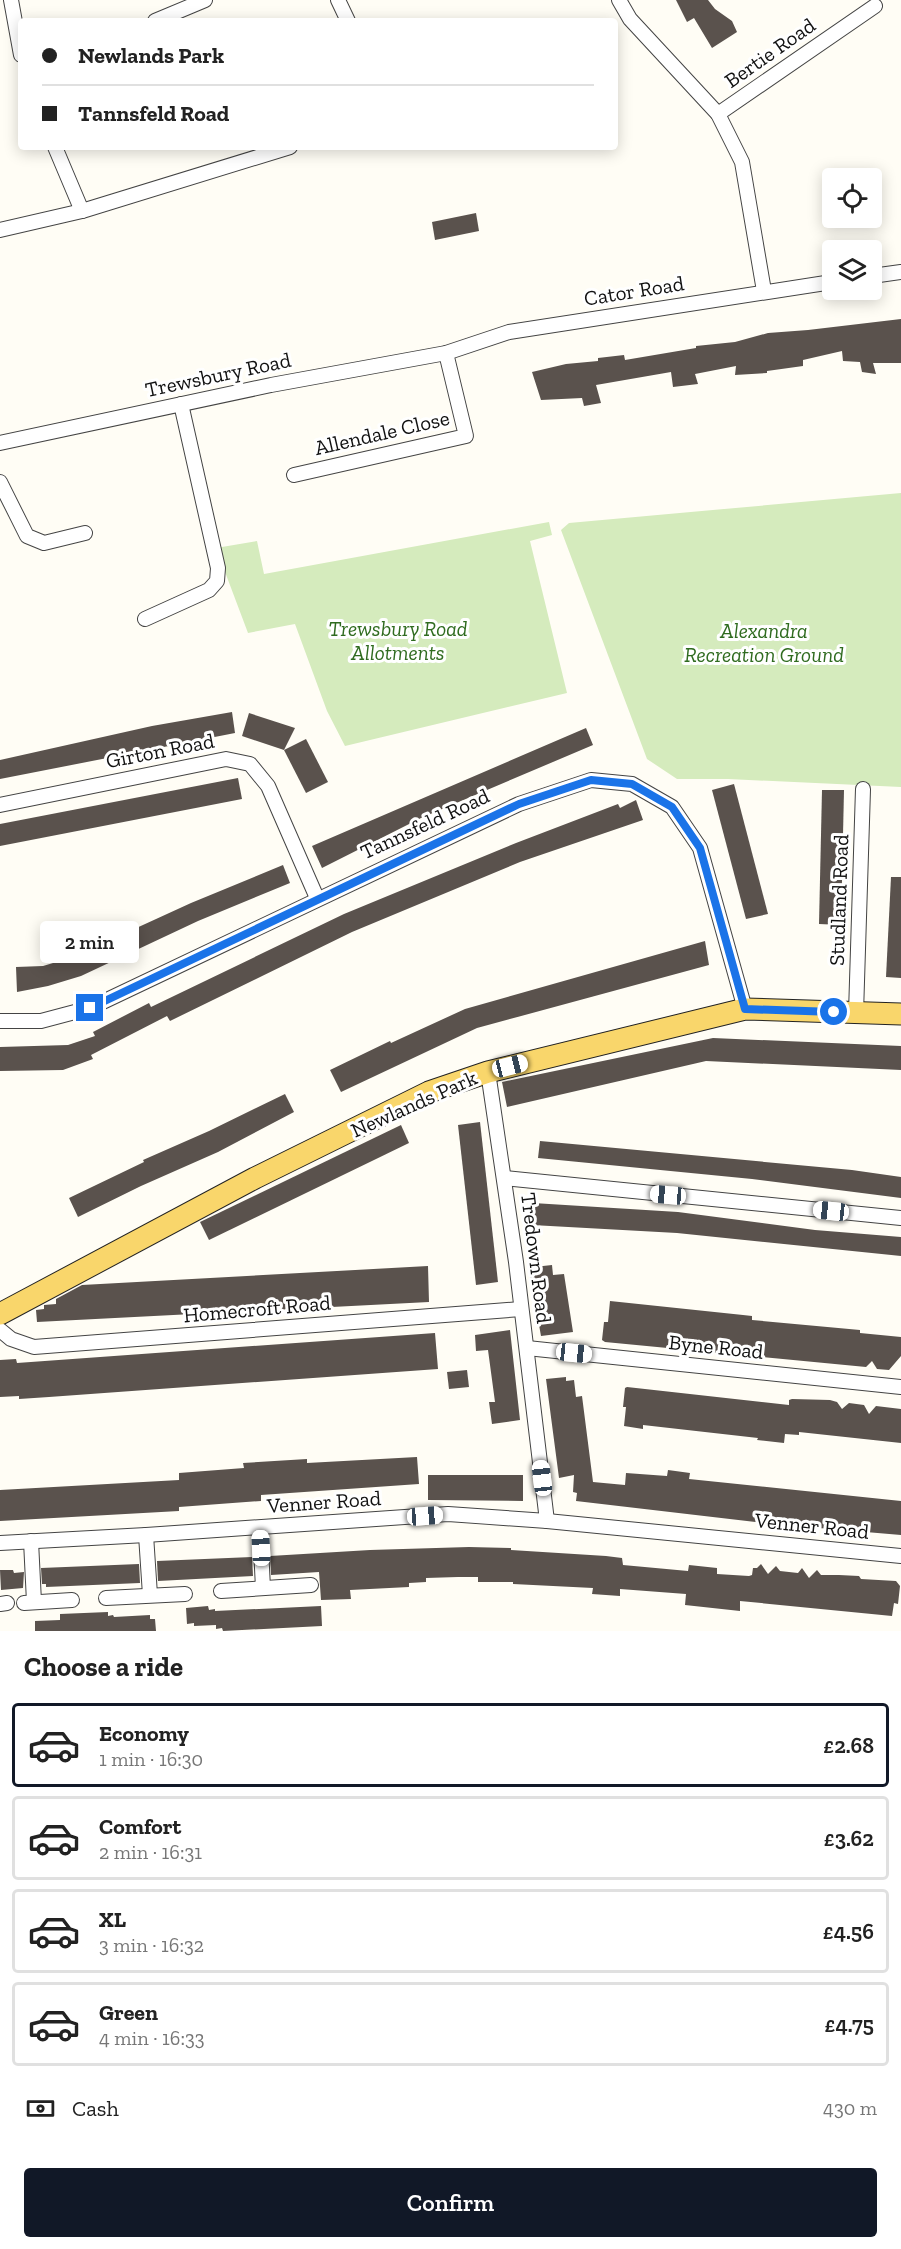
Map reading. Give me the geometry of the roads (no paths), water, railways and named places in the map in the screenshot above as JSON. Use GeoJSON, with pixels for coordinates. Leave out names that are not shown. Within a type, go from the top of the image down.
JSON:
{"type":"FeatureCollection","features":[{"type":"Feature","properties":{"kind":"main road","name":"Newlands Park"},"geometry":{"type":"LineString","coordinates":[[0,1314],[255,1178],[429,1092],[488,1072],[745,1009],[901,1014]]}},
{"type":"Feature","properties":{"kind":"street"},"geometry":{"type":"LineString","coordinates":[[11,0],[18,38]]}},
{"type":"Feature","properties":{"kind":"street"},"geometry":{"type":"LineString","coordinates":[[162,18],[205,0]]}},
{"type":"Feature","properties":{"kind":"street"},"geometry":{"type":"LineString","coordinates":[[338,0],[347,18]]}},
{"type":"Feature","properties":{"kind":"street"},"geometry":{"type":"LineString","coordinates":[[619,0],[630,19],[718,114],[742,162],[764,291]]}},
{"type":"Feature","properties":{"kind":"street","name":"Bertie Road"},"geometry":{"type":"LineString","coordinates":[[718,114],[875,6]]}},
{"type":"Feature","properties":{"kind":"street"},"geometry":{"type":"LineString","coordinates":[[56,150],[82,211]]}},
{"type":"Feature","properties":{"kind":"street"},"geometry":{"type":"LineString","coordinates":[[0,230],[82,211],[280,150]]}},
{"type":"Feature","properties":{"kind":"street"},"geometry":{"type":"LineString","coordinates":[[882,275],[901,272]]}},
{"type":"Feature","properties":{"kind":"street","name":"Cator Road"},"geometry":{"type":"LineString","coordinates":[[446,353],[509,332],[822,283]]}},
{"type":"Feature","properties":{"kind":"street","name":"Trewsbury Road"},"geometry":{"type":"LineString","coordinates":[[0,443],[181,404],[446,353]]}},
{"type":"Feature","properties":{"kind":"street","name":"Allendale Close"},"geometry":{"type":"LineString","coordinates":[[294,475],[466,436],[446,353]]}},
{"type":"Feature","properties":{"kind":"street"},"geometry":{"type":"LineString","coordinates":[[146,620],[209,590],[217,581],[218,568],[181,404]]}},
{"type":"Feature","properties":{"kind":"street"},"geometry":{"type":"LineString","coordinates":[[0,483],[27,536],[44,543],[84,533]]}},
{"type":"Feature","properties":{"kind":"street","name":"Girton Road"},"geometry":{"type":"LineString","coordinates":[[0,805],[225,759],[250,764],[268,786],[317,898]]}},
{"type":"Feature","properties":{"kind":"street","name":"Tannsfeld Road"},"geometry":{"type":"LineString","coordinates":[[0,1021],[41,1021],[90,1008],[317,898],[519,804],[591,780],[632,784],[672,807],[700,848],[745,1009]]}},
{"type":"Feature","properties":{"kind":"street","name":"Studland Road"},"geometry":{"type":"LineString","coordinates":[[856,1013],[863,789]]}},
{"type":"Feature","properties":{"kind":"street","name":"Tredown Road"},"geometry":{"type":"LineString","coordinates":[[488,1072],[527,1348],[548,1521]]}},
{"type":"Feature","properties":{"kind":"street"},"geometry":{"type":"LineString","coordinates":[[504,1178],[901,1218]]}},
{"type":"Feature","properties":{"kind":"street","name":"Homecroft Road"},"geometry":{"type":"LineString","coordinates":[[0,1330],[11,1339],[34,1347],[521,1309]]}},
{"type":"Feature","properties":{"kind":"street","name":"Byne Road"},"geometry":{"type":"LineString","coordinates":[[527,1348],[901,1387]]}},
{"type":"Feature","properties":{"kind":"street","name":"Venner Road"},"geometry":{"type":"LineString","coordinates":[[0,1543],[260,1528],[448,1514],[548,1521],[901,1556]]}},
{"type":"Feature","properties":{"kind":"street"},"geometry":{"type":"LineString","coordinates":[[260,1528],[263,1588]]}},
{"type":"Feature","properties":{"kind":"street"},"geometry":{"type":"LineString","coordinates":[[146,1535],[150,1595]]}},
{"type":"Feature","properties":{"kind":"street"},"geometry":{"type":"LineString","coordinates":[[31,1541],[29,1602],[72,1600]]}},
{"type":"Feature","properties":{"kind":"street"},"geometry":{"type":"LineString","coordinates":[[221,1591],[311,1585]]}},
{"type":"Feature","properties":{"kind":"street"},"geometry":{"type":"LineString","coordinates":[[106,1598],[185,1594]]}},
{"type":"Feature","properties":{"kind":"park label","name":"Trewsbury Road Allotments"},"geometry":{"type":"Point","coordinates":[398,641]}},
{"type":"Feature","properties":{"kind":"park label","name":"Alexandra Recreation Ground"},"geometry":{"type":"Point","coordinates":[764,643]}}]}
